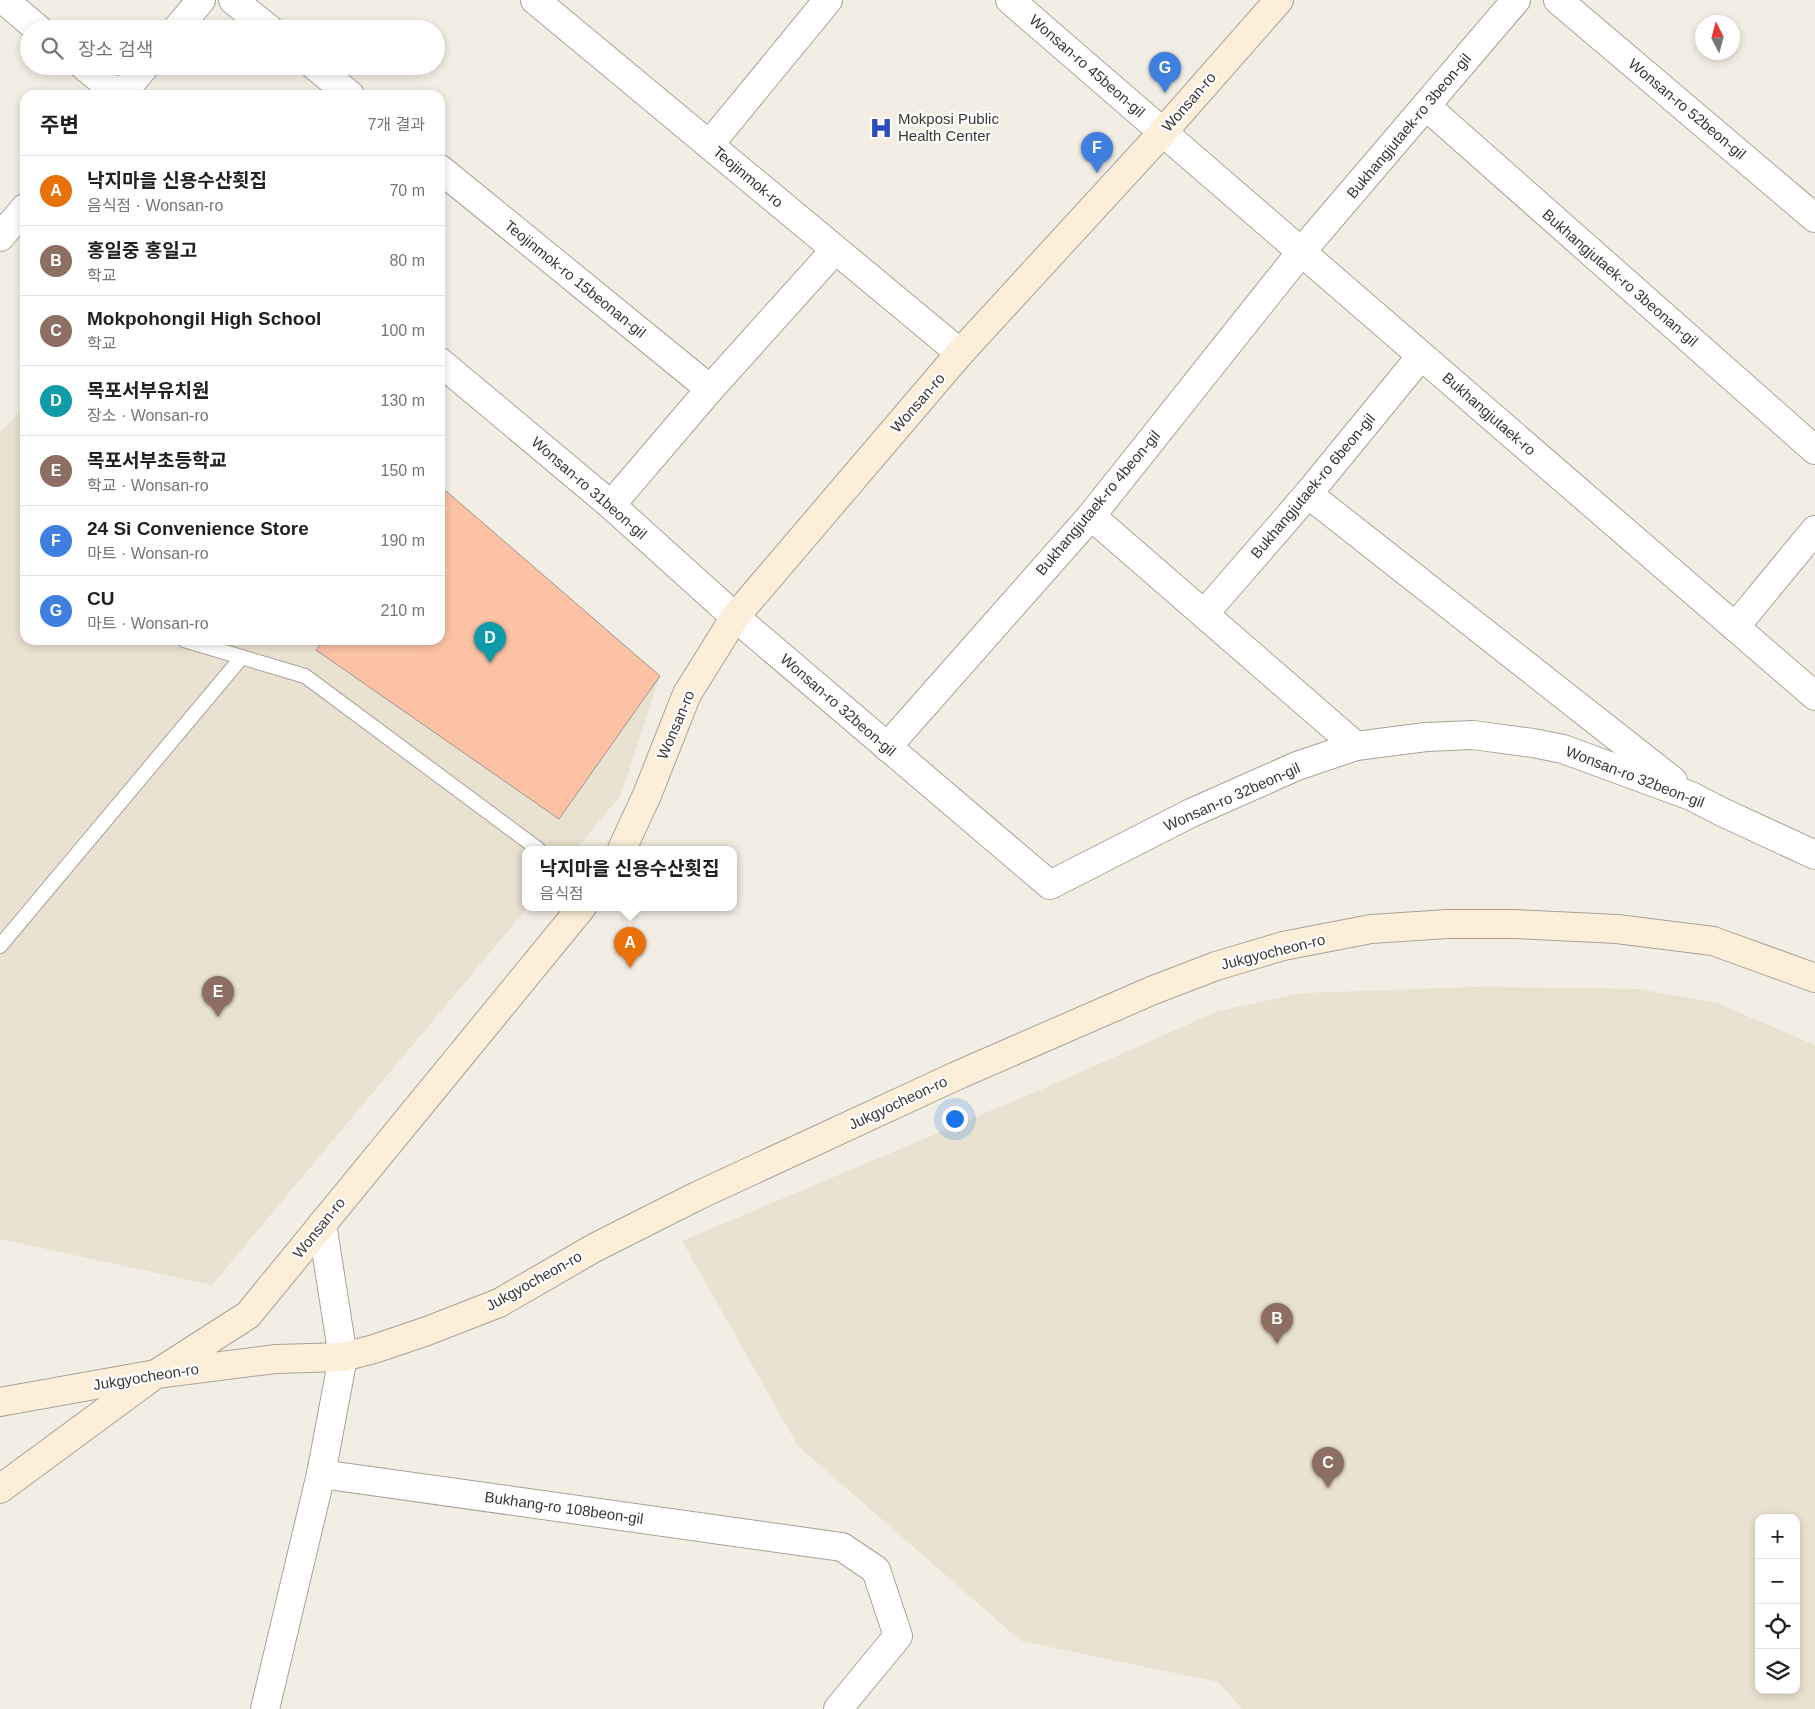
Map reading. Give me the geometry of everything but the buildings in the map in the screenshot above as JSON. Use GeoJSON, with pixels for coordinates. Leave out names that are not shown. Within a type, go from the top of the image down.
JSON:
{"type":"FeatureCollection","features":[{"type":"Feature","properties":{"kind":"street"},"geometry":{"type":"LineString","coordinates":[[184,20],[201,0]]}},
{"type":"Feature","properties":{"kind":"street"},"geometry":{"type":"LineString","coordinates":[[233,0],[258,20]]}},
{"type":"Feature","properties":{"kind":"street","name":"Teojinmok-ro"},"geometry":{"type":"LineString","coordinates":[[535,0],[960,353]]}},
{"type":"Feature","properties":{"kind":"street"},"geometry":{"type":"LineString","coordinates":[[709,145],[828,0]]}},
{"type":"Feature","properties":{"kind":"street","name":"Wonsan-ro 45beon-gil"},"geometry":{"type":"LineString","coordinates":[[1010,0],[1163,132]]}},
{"type":"Feature","properties":{"kind":"street","name":"Wonsan-ro"},"geometry":{"type":"LineString","coordinates":[[623,846],[647,796],[687,694],[734,616],[960,353],[1163,132],[1279,0]]}},
{"type":"Feature","properties":{"kind":"street","name":"Bukhangjutaek-ro 3beon-gil"},"geometry":{"type":"LineString","coordinates":[[1302,252],[1516,0]]}},
{"type":"Feature","properties":{"kind":"street","name":"Wonsan-ro 52beon-gil"},"geometry":{"type":"LineString","coordinates":[[1558,0],[1815,218]]}},
{"type":"Feature","properties":{"kind":"street"},"geometry":{"type":"LineString","coordinates":[[5,3],[27,20]]}},
{"type":"Feature","properties":{"kind":"street"},"geometry":{"type":"LineString","coordinates":[[95,75],[114,90]]}},
{"type":"Feature","properties":{"kind":"street"},"geometry":{"type":"LineString","coordinates":[[124,90],[137,75]]}},
{"type":"Feature","properties":{"kind":"street"},"geometry":{"type":"LineString","coordinates":[[325,75],[344,90]]}},
{"type":"Feature","properties":{"kind":"street","name":"Bukhangjutaek-ro 3beonan-gil"},"geometry":{"type":"LineString","coordinates":[[1426,106],[1815,450]]}},
{"type":"Feature","properties":{"kind":"street","name":"Bukhangjutaek-ro"},"geometry":{"type":"LineString","coordinates":[[1163,132],[1815,696]]}},
{"type":"Feature","properties":{"kind":"street","name":"Teojinmok-ro 15beonan-gil"},"geometry":{"type":"LineString","coordinates":[[445,173],[710,389]]}},
{"type":"Feature","properties":{"kind":"street"},"geometry":{"type":"LineString","coordinates":[[0,237],[20,214]]}},
{"type":"Feature","properties":{"kind":"street"},"geometry":{"type":"LineString","coordinates":[[611,505],[710,389],[836,250]]}},
{"type":"Feature","properties":{"kind":"street","name":"Bukhangjutaek-ro 4beon-gil"},"geometry":{"type":"LineString","coordinates":[[887,747],[1091,516],[1302,252]]}},
{"type":"Feature","properties":{"kind":"street","name":"Bukhangjutaek-ro 6beon-gil"},"geometry":{"type":"LineString","coordinates":[[1204,614],[1308,494],[1422,356]]}},
{"type":"Feature","properties":{"kind":"street","name":"Wonsan-ro 31beon-gil"},"geometry":{"type":"LineString","coordinates":[[445,366],[611,505],[734,616]]}},
{"type":"Feature","properties":{"kind":"street"},"geometry":{"type":"LineString","coordinates":[[1308,494],[1692,796]]}},
{"type":"Feature","properties":{"kind":"street"},"geometry":{"type":"LineString","coordinates":[[1091,516],[1356,746]]}},
{"type":"Feature","properties":{"kind":"street"},"geometry":{"type":"LineString","coordinates":[[1735,627],[1815,530]]}},
{"type":"Feature","properties":{"kind":"street","name":"Wonsan-ro 32beon-gil"},"geometry":{"type":"LineString","coordinates":[[734,616],[1050,885],[1191,813],[1296,766],[1356,746],[1426,737],[1473,735],[1563,749],[1692,796],[1815,855]]}},
{"type":"Feature","properties":{"kind":"street","name":"Wonsan-ro"},"geometry":{"type":"LineString","coordinates":[[0,1489],[156,1374],[248,1315],[579,911]]}},
{"type":"Feature","properties":{"kind":"street","name":"Jukgyocheon-ro"},"geometry":{"type":"LineString","coordinates":[[0,1402],[156,1374],[276,1359],[343,1357],[418,1334],[499,1303],[594,1248],[697,1196],[956,1076],[1151,991],[1216,966],[1283,946],[1371,929],[1448,924],[1515,924],[1618,929],[1713,941],[1815,978]]}},
{"type":"Feature","properties":{"kind":"street"},"geometry":{"type":"LineString","coordinates":[[266,1709],[320,1474],[343,1357],[322,1224]]}},
{"type":"Feature","properties":{"kind":"street","name":"Bukhang-ro 108beon-gil"},"geometry":{"type":"LineString","coordinates":[[320,1474],[842,1547],[876,1570],[898,1636],[838,1709]]}},
{"type":"Feature","properties":{"kind":"lane"},"geometry":{"type":"LineString","coordinates":[[201,645],[305,676],[534,846]]}},
{"type":"Feature","properties":{"kind":"lane"},"geometry":{"type":"LineString","coordinates":[[0,946],[242,657]]}},
{"type":"Feature","properties":{"kind":"shaded area"},"geometry":{"type":"Polygon","coordinates":[[[20,411],[20,645],[445,645],[445,490],[660,676],[621,795],[578,846],[522,846],[522,911],[525,911],[212,1285],[0,1239],[0,433],[20,411]]]}},
{"type":"Feature","properties":{"kind":"shaded area"},"geometry":{"type":"Polygon","coordinates":[[[1475,987],[1639,989],[1717,1003],[1815,1045],[1815,1709],[1242,1709],[1218,1682],[1021,1641],[798,1446],[682,1241],[1047,1087],[1218,1011],[1303,993],[1475,987]]]}},
{"type":"Feature","properties":{"kind":"place","name":"CU"},"geometry":{"type":"Point","coordinates":[1165,93]}},
{"type":"Feature","properties":{"kind":"place","name":"Mokposi Public Health Center"},"geometry":{"type":"Point","coordinates":[881,128]}},
{"type":"Feature","properties":{"kind":"place","name":"24 Si Convenience Store"},"geometry":{"type":"Point","coordinates":[1097,173]}},
{"type":"Feature","properties":{"kind":"place","name":"목포서부유치원"},"geometry":{"type":"Point","coordinates":[490,663]}},
{"type":"Feature","properties":{"kind":"place","name":"낙지마을 신용수산횟집"},"geometry":{"type":"Point","coordinates":[630,968]}},
{"type":"Feature","properties":{"kind":"place","name":"목포서부초등학교"},"geometry":{"type":"Point","coordinates":[218,1017]}},
{"type":"Feature","properties":{"kind":"place","name":"홍일중 홍일고"},"geometry":{"type":"Point","coordinates":[1277,1344]}},
{"type":"Feature","properties":{"kind":"place","name":"Mokpohongil High School"},"geometry":{"type":"Point","coordinates":[1328,1488]}}]}
